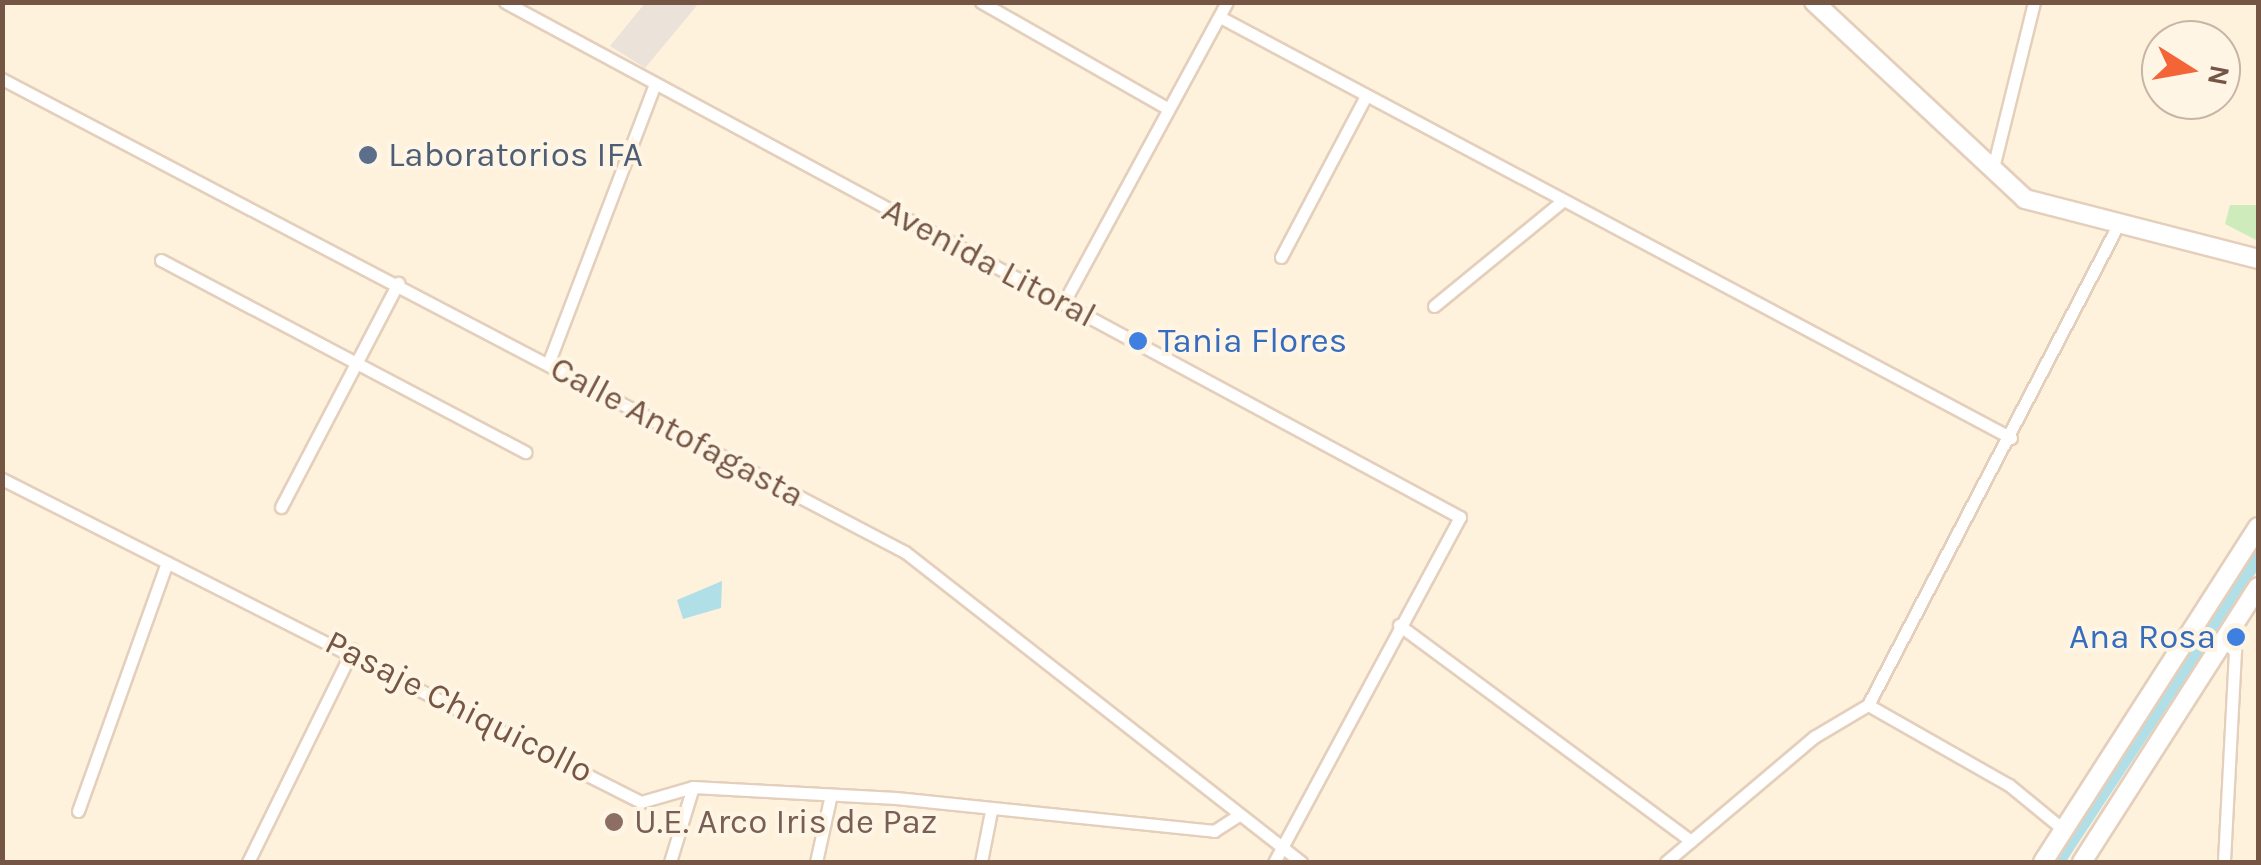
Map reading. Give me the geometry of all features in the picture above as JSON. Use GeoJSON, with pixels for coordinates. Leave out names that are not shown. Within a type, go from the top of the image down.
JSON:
{"type":"FeatureCollection","features":[{"type":"Feature","properties":{"kind":"main road"},"geometry":{"type":"LineString","coordinates":[[1814,2],[2025,199],[2258,259]]}},
{"type":"Feature","properties":{"kind":"main road"},"geometry":{"type":"LineString","coordinates":[[2043,862],[2258,527]]}},
{"type":"Feature","properties":{"kind":"main road"},"geometry":{"type":"LineString","coordinates":[[2082,862],[2258,587]]}},
{"type":"Feature","properties":{"kind":"street","name":"Avenida Litoral"},"geometry":{"type":"LineString","coordinates":[[504,2],[1460,516],[1274,862]]}},
{"type":"Feature","properties":{"kind":"street"},"geometry":{"type":"LineString","coordinates":[[982,2],[1167,108]]}},
{"type":"Feature","properties":{"kind":"street"},"geometry":{"type":"LineString","coordinates":[[1064,302],[1227,2]]}},
{"type":"Feature","properties":{"kind":"street"},"geometry":{"type":"LineString","coordinates":[[1992,172],[2034,2]]}},
{"type":"Feature","properties":{"kind":"street"},"geometry":{"type":"LineString","coordinates":[[1220,17],[1560,202],[2011,438]]}},
{"type":"Feature","properties":{"kind":"street","name":"Calle Antofagasta"},"geometry":{"type":"LineString","coordinates":[[2,79],[398,283],[905,552],[1236,816],[1301,862]]}},
{"type":"Feature","properties":{"kind":"street"},"geometry":{"type":"LineString","coordinates":[[548,364],[654,86]]}},
{"type":"Feature","properties":{"kind":"street"},"geometry":{"type":"LineString","coordinates":[[1281,258],[1366,96]]}},
{"type":"Feature","properties":{"kind":"street"},"geometry":{"type":"LineString","coordinates":[[1434,306],[1560,202]]}},
{"type":"Feature","properties":{"kind":"street"},"geometry":{"type":"LineString","coordinates":[[1666,862],[1814,737],[1868,705],[2011,438],[2119,223]]}},
{"type":"Feature","properties":{"kind":"street"},"geometry":{"type":"LineString","coordinates":[[161,260],[525,452]]}},
{"type":"Feature","properties":{"kind":"street"},"geometry":{"type":"LineString","coordinates":[[281,507],[398,283]]}},
{"type":"Feature","properties":{"kind":"street","name":"Pasaje Chiquicollo"},"geometry":{"type":"LineString","coordinates":[[2,478],[353,650],[641,802],[693,787],[1214,832],[1236,816]]}},
{"type":"Feature","properties":{"kind":"street"},"geometry":{"type":"LineString","coordinates":[[78,811],[168,562]]}},
{"type":"Feature","properties":{"kind":"street"},"geometry":{"type":"LineString","coordinates":[[1399,624],[1691,841]]}},
{"type":"Feature","properties":{"kind":"street"},"geometry":{"type":"LineString","coordinates":[[2223,640],[2236,650],[2224,862]]}},
{"type":"Feature","properties":{"kind":"street"},"geometry":{"type":"LineString","coordinates":[[248,862],[353,650]]}},
{"type":"Feature","properties":{"kind":"street"},"geometry":{"type":"LineString","coordinates":[[1868,705],[2008,784],[2064,830]]}},
{"type":"Feature","properties":{"kind":"street"},"geometry":{"type":"LineString","coordinates":[[670,862],[693,787]]}},
{"type":"Feature","properties":{"kind":"street"},"geometry":{"type":"LineString","coordinates":[[816,862],[830,799]]}},
{"type":"Feature","properties":{"kind":"street"},"geometry":{"type":"LineString","coordinates":[[980,862],[991,811]]}},
{"type":"Feature","properties":{"kind":"shaded area"},"geometry":{"type":"Polygon","coordinates":[[[646,2],[699,3],[645,68],[610,46],[646,2]]]}},
{"type":"Feature","properties":{"kind":"green space"},"geometry":{"type":"Polygon","coordinates":[[[2230,205],[2258,205],[2258,241],[2225,224],[2230,205]]]}},
{"type":"Feature","properties":{"kind":"water"},"geometry":{"type":"Polygon","coordinates":[[[722,581],[721,608],[683,619],[677,600],[722,581]]]}},
{"type":"Feature","properties":{"kind":"waterway"},"geometry":{"type":"LineString","coordinates":[[2056,862],[2258,554]]}},
{"type":"Feature","properties":{"kind":"place","name":"Laboratorios IFA"},"geometry":{"type":"Point","coordinates":[368,155]}},
{"type":"Feature","properties":{"kind":"place","name":"Tania Flores"},"geometry":{"type":"Point","coordinates":[1138,341]}},
{"type":"Feature","properties":{"kind":"place","name":"Ana Rosa"},"geometry":{"type":"Point","coordinates":[2236,637]}},
{"type":"Feature","properties":{"kind":"place","name":"U.E. Arco Iris de Paz"},"geometry":{"type":"Point","coordinates":[614,822]}}]}
